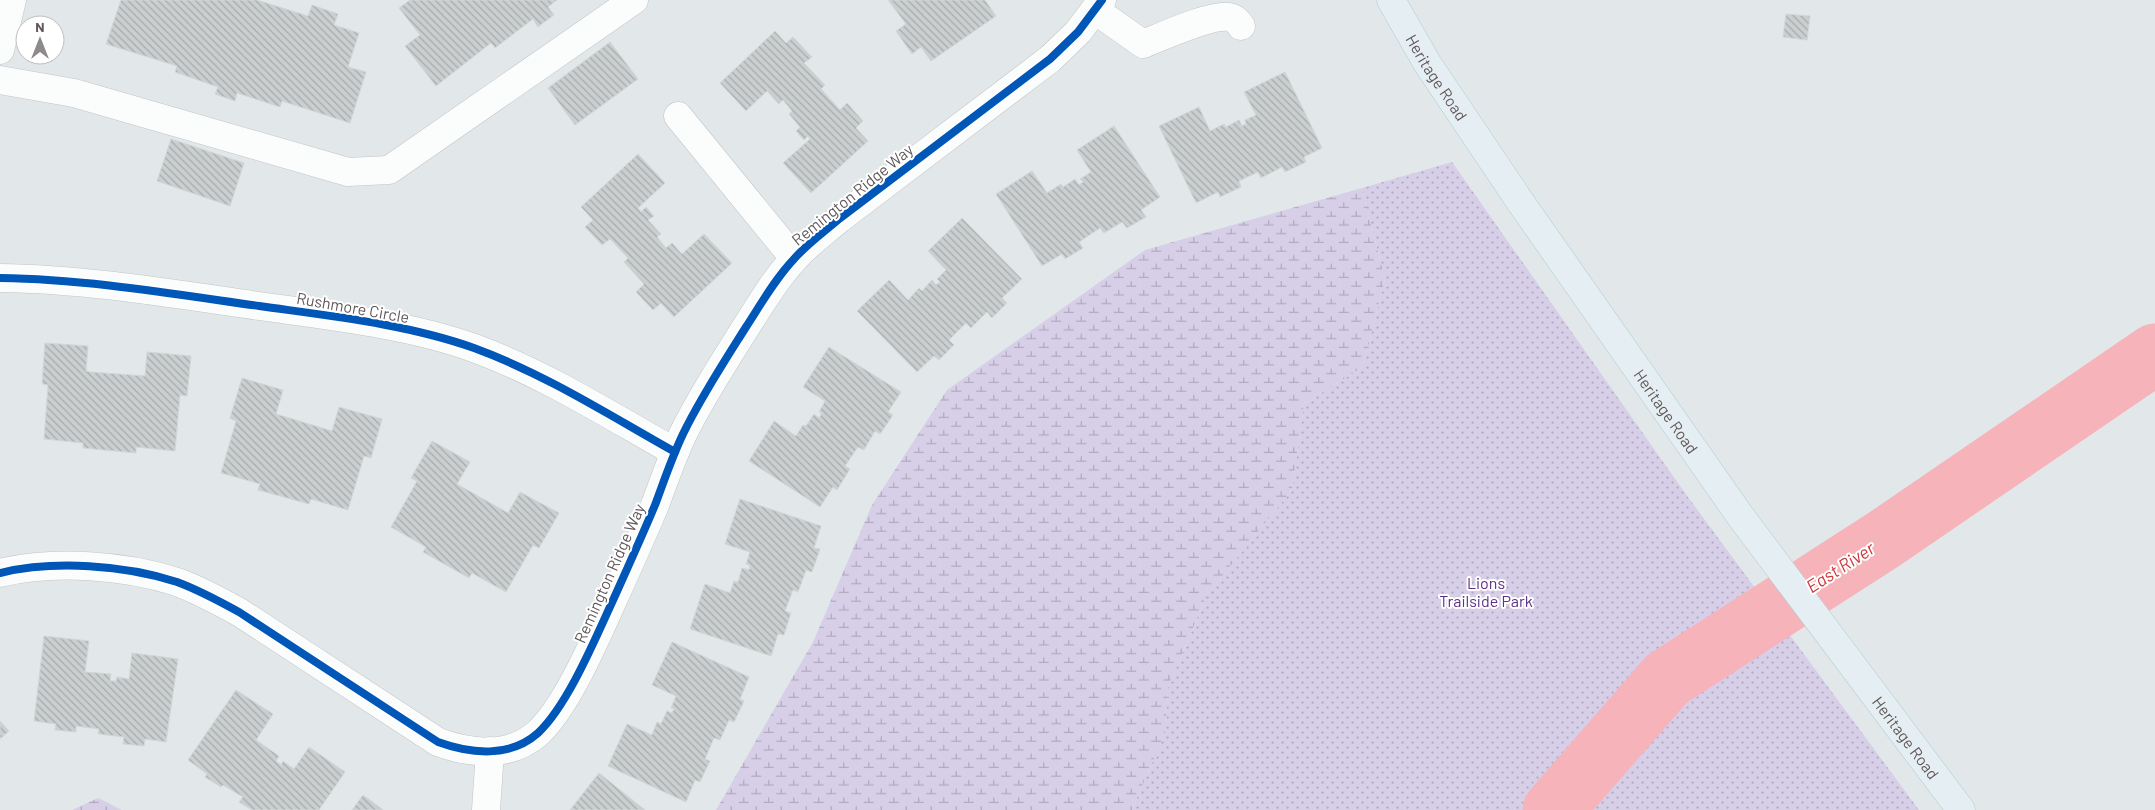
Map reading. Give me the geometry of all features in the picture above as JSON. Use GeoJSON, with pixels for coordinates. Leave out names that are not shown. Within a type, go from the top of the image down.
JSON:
{"type":"FeatureCollection","features":[{"type":"Feature","properties":{"kind":"main road","name":"Heritage Road"},"geometry":{"type":"LineString","coordinates":[[1391,0],[1427,63],[1514,192],[1740,517],[1961,810]]}},
{"type":"Feature","properties":{"kind":"street"},"geometry":{"type":"LineString","coordinates":[[0,50],[12,0]]}},
{"type":"Feature","properties":{"kind":"street"},"geometry":{"type":"LineString","coordinates":[[0,80],[74,93],[348,172],[389,170],[634,0]]}},
{"type":"Feature","properties":{"kind":"street"},"geometry":{"type":"LineString","coordinates":[[1098,5],[1144,44],[1213,18],[1229,17],[1236,19],[1242,26]]}},
{"type":"Feature","properties":{"kind":"street","name":"Remington Ridge Way"},"geometry":{"type":"LineString","coordinates":[[0,573],[84,566],[130,571],[177,582],[209,595],[239,612],[427,736],[450,747],[476,751],[514,748],[548,724],[565,698],[616,593],[675,452],[692,417],[720,368],[772,288],[794,258],[839,219],[1050,59],[1078,32],[1098,5]]}},
{"type":"Feature","properties":{"kind":"street"},"geometry":{"type":"LineString","coordinates":[[678,116],[794,258]]}},
{"type":"Feature","properties":{"kind":"street","name":"Rushmore Circle"},"geometry":{"type":"LineString","coordinates":[[0,278],[85,284],[227,301],[352,320],[446,339],[496,357],[546,380],[675,452]]}},
{"type":"Feature","properties":{"kind":"street"},"geometry":{"type":"LineString","coordinates":[[486,810],[490,751]]}},
{"type":"Feature","properties":{"kind":"green space","name":"Lions Trailside Park"},"geometry":{"type":"Polygon","coordinates":[[[1452,162],[1685,493],[1919,810],[1132,810],[1166,731],[1168,687],[1207,595],[1292,490],[1304,404],[1363,367],[1385,279],[1362,188],[1452,162]]]}},
{"type":"Feature","properties":{"kind":"green space"},"geometry":{"type":"Polygon","coordinates":[[[1362,188],[1385,279],[1363,367],[1304,404],[1292,490],[1207,595],[1168,687],[1166,731],[1132,810],[716,810],[813,642],[872,505],[947,390],[1145,250],[1362,188]]]}},
{"type":"Feature","properties":{"kind":"green space"},"geometry":{"type":"Polygon","coordinates":[[[98,798],[122,810],[72,810],[98,798]]]}},
{"type":"Feature","properties":{"kind":"building"},"geometry":{"type":"Polygon","coordinates":[[[121,0],[257,0],[308,16],[312,5],[338,14],[334,25],[359,33],[348,67],[366,72],[350,123],[282,101],[280,107],[237,93],[235,101],[215,94],[218,87],[175,72],[177,66],[106,44],[121,0]]]}},
{"type":"Feature","properties":{"kind":"building"},"geometry":{"type":"Polygon","coordinates":[[[410,0],[557,0],[548,7],[554,15],[538,27],[533,19],[495,48],[491,43],[436,86],[405,46],[420,35],[399,8],[410,0]]]}},
{"type":"Feature","properties":{"kind":"building"},"geometry":{"type":"Polygon","coordinates":[[[888,0],[985,0],[996,16],[931,61],[921,47],[912,54],[896,31],[906,24],[888,0]]]}},
{"type":"Feature","properties":{"kind":"building"},"geometry":{"type":"Polygon","coordinates":[[[1786,14],[1810,16],[1807,40],[1783,37],[1786,14]]]}},
{"type":"Feature","properties":{"kind":"building"},"geometry":{"type":"Polygon","coordinates":[[[775,31],[786,43],[793,37],[812,57],[804,63],[825,85],[821,89],[840,110],[847,103],[863,121],[856,128],[868,141],[811,193],[783,163],[810,139],[808,136],[804,140],[796,131],[800,127],[789,114],[792,111],[783,100],[779,104],[767,91],[746,111],[720,83],[775,31]]]}},
{"type":"Feature","properties":{"kind":"building"},"geometry":{"type":"Polygon","coordinates":[[[610,42],[638,79],[575,125],[548,88],[610,42]]]}},
{"type":"Feature","properties":{"kind":"building"},"geometry":{"type":"Polygon","coordinates":[[[1285,72],[1322,148],[1304,157],[1306,162],[1285,172],[1282,167],[1261,178],[1258,172],[1239,181],[1241,187],[1220,197],[1218,192],[1196,203],[1159,126],[1199,107],[1210,131],[1224,124],[1226,127],[1239,120],[1242,126],[1246,124],[1245,120],[1256,115],[1244,92],[1285,72]]]}},
{"type":"Feature","properties":{"kind":"building"},"geometry":{"type":"Polygon","coordinates":[[[1114,126],[1160,197],[1141,210],[1146,217],[1127,228],[1122,222],[1104,233],[1100,228],[1079,242],[1083,248],[1065,259],[1062,254],[1042,266],[996,194],[1032,171],[1047,193],[1061,184],[1063,187],[1075,179],[1079,185],[1083,182],[1080,179],[1091,172],[1077,150],[1114,126]]]}},
{"type":"Feature","properties":{"kind":"building"},"geometry":{"type":"Polygon","coordinates":[[[171,139],[244,163],[230,206],[157,181],[171,139]]]}},
{"type":"Feature","properties":{"kind":"building"},"geometry":{"type":"Polygon","coordinates":[[[638,154],[665,183],[638,208],[641,212],[646,207],[654,216],[648,220],[661,234],[657,237],[666,248],[672,243],[682,254],[704,234],[732,263],[674,317],[661,303],[653,310],[636,292],[644,284],[624,262],[628,258],[610,239],[602,245],[585,227],[593,220],[581,207],[638,154]]]}},
{"type":"Feature","properties":{"kind":"building"},"geometry":{"type":"Polygon","coordinates":[[[962,218],[1022,279],[1002,298],[1007,303],[992,318],[987,312],[971,328],[966,323],[949,340],[954,345],[939,360],[934,356],[917,372],[857,311],[889,280],[908,300],[919,288],[922,291],[932,280],[936,285],[940,282],[937,279],[946,270],[928,251],[962,218]]]}},
{"type":"Feature","properties":{"kind":"building"},"geometry":{"type":"Polygon","coordinates":[[[45,343],[88,346],[86,371],[91,372],[145,376],[147,352],[191,356],[187,396],[180,395],[175,451],[136,447],[136,453],[83,448],[83,443],[44,439],[48,385],[42,384],[45,343]]]}},
{"type":"Feature","properties":{"kind":"building"},"geometry":{"type":"Polygon","coordinates":[[[829,347],[901,392],[888,412],[893,415],[880,434],[875,431],[864,450],[858,447],[845,466],[850,469],[837,490],[833,487],[820,507],[749,461],[774,421],[796,436],[803,425],[806,426],[814,414],[819,418],[822,413],[819,412],[825,401],[803,387],[829,347]]]}},
{"type":"Feature","properties":{"kind":"building"},"geometry":{"type":"Polygon","coordinates":[[[242,378],[283,390],[276,414],[332,431],[339,407],[382,419],[371,458],[364,456],[348,510],[311,499],[309,504],[258,490],[260,484],[221,473],[236,421],[230,418],[242,378]]]}},
{"type":"Feature","properties":{"kind":"building"},"geometry":{"type":"Polygon","coordinates":[[[432,441],[470,462],[457,484],[508,513],[520,492],[559,513],[539,548],[533,545],[506,592],[472,573],[469,578],[423,552],[426,547],[391,527],[417,481],[411,478],[432,441]]]}},
{"type":"Feature","properties":{"kind":"building"},"geometry":{"type":"Polygon","coordinates":[[[740,499],[821,526],[814,548],[820,549],[812,572],[806,570],[798,592],[793,590],[785,611],[791,613],[784,635],[778,634],[771,656],[690,629],[705,584],[730,593],[734,581],[738,582],[742,568],[749,570],[750,565],[746,564],[750,552],[725,544],[740,499]]]}},
{"type":"Feature","properties":{"kind":"building"},"geometry":{"type":"Polygon","coordinates":[[[44,636],[89,641],[85,672],[111,674],[110,681],[116,681],[117,677],[129,679],[132,653],[178,659],[166,742],[145,739],[144,746],[123,744],[124,737],[98,734],[99,729],[76,726],[76,732],[55,730],[56,724],[34,721],[44,636]]]}},
{"type":"Feature","properties":{"kind":"building"},"geometry":{"type":"Polygon","coordinates":[[[672,642],[749,677],[740,699],[744,701],[734,722],[729,720],[720,740],[714,738],[705,759],[710,761],[700,782],[695,780],[686,802],[608,766],[627,724],[652,735],[657,722],[661,724],[667,711],[672,713],[674,709],[671,708],[676,696],[652,685],[672,642]]]}},
{"type":"Feature","properties":{"kind":"building"},"geometry":{"type":"Polygon","coordinates":[[[236,690],[273,714],[256,740],[279,756],[276,761],[281,765],[283,761],[294,769],[309,747],[345,772],[319,810],[252,810],[239,802],[243,797],[205,777],[207,774],[188,760],[236,690]]]}},
{"type":"Feature","properties":{"kind":"building"},"geometry":{"type":"Polygon","coordinates":[[[0,721],[9,731],[0,739],[0,721]]]}},
{"type":"Feature","properties":{"kind":"building"},"geometry":{"type":"Polygon","coordinates":[[[599,773],[645,810],[570,810],[599,773]]]}},
{"type":"Feature","properties":{"kind":"building"},"geometry":{"type":"Polygon","coordinates":[[[363,795],[370,800],[383,810],[352,810],[363,795]]]}},
{"type":"Feature","properties":{"kind":"waterway","name":"East River"},"geometry":{"type":"LineString","coordinates":[[1553,810],[1667,679],[1883,540],[2155,354]]}},
{"type":"Feature","properties":{"kind":"cycle path"},"geometry":{"type":"LineString","coordinates":[[0,573],[43,567],[89,566],[135,572],[177,582],[239,612],[438,742],[464,749],[490,751],[515,747],[527,741],[549,721],[570,688],[590,650],[630,563],[655,505],[675,451],[690,420],[721,366],[781,275],[804,248],[839,219],[1050,59],[1078,32],[1102,0]]}},
{"type":"Feature","properties":{"kind":"cycle path"},"geometry":{"type":"LineString","coordinates":[[0,278],[65,281],[130,288],[341,317],[422,333],[474,348],[526,370],[675,452]]}}]}
